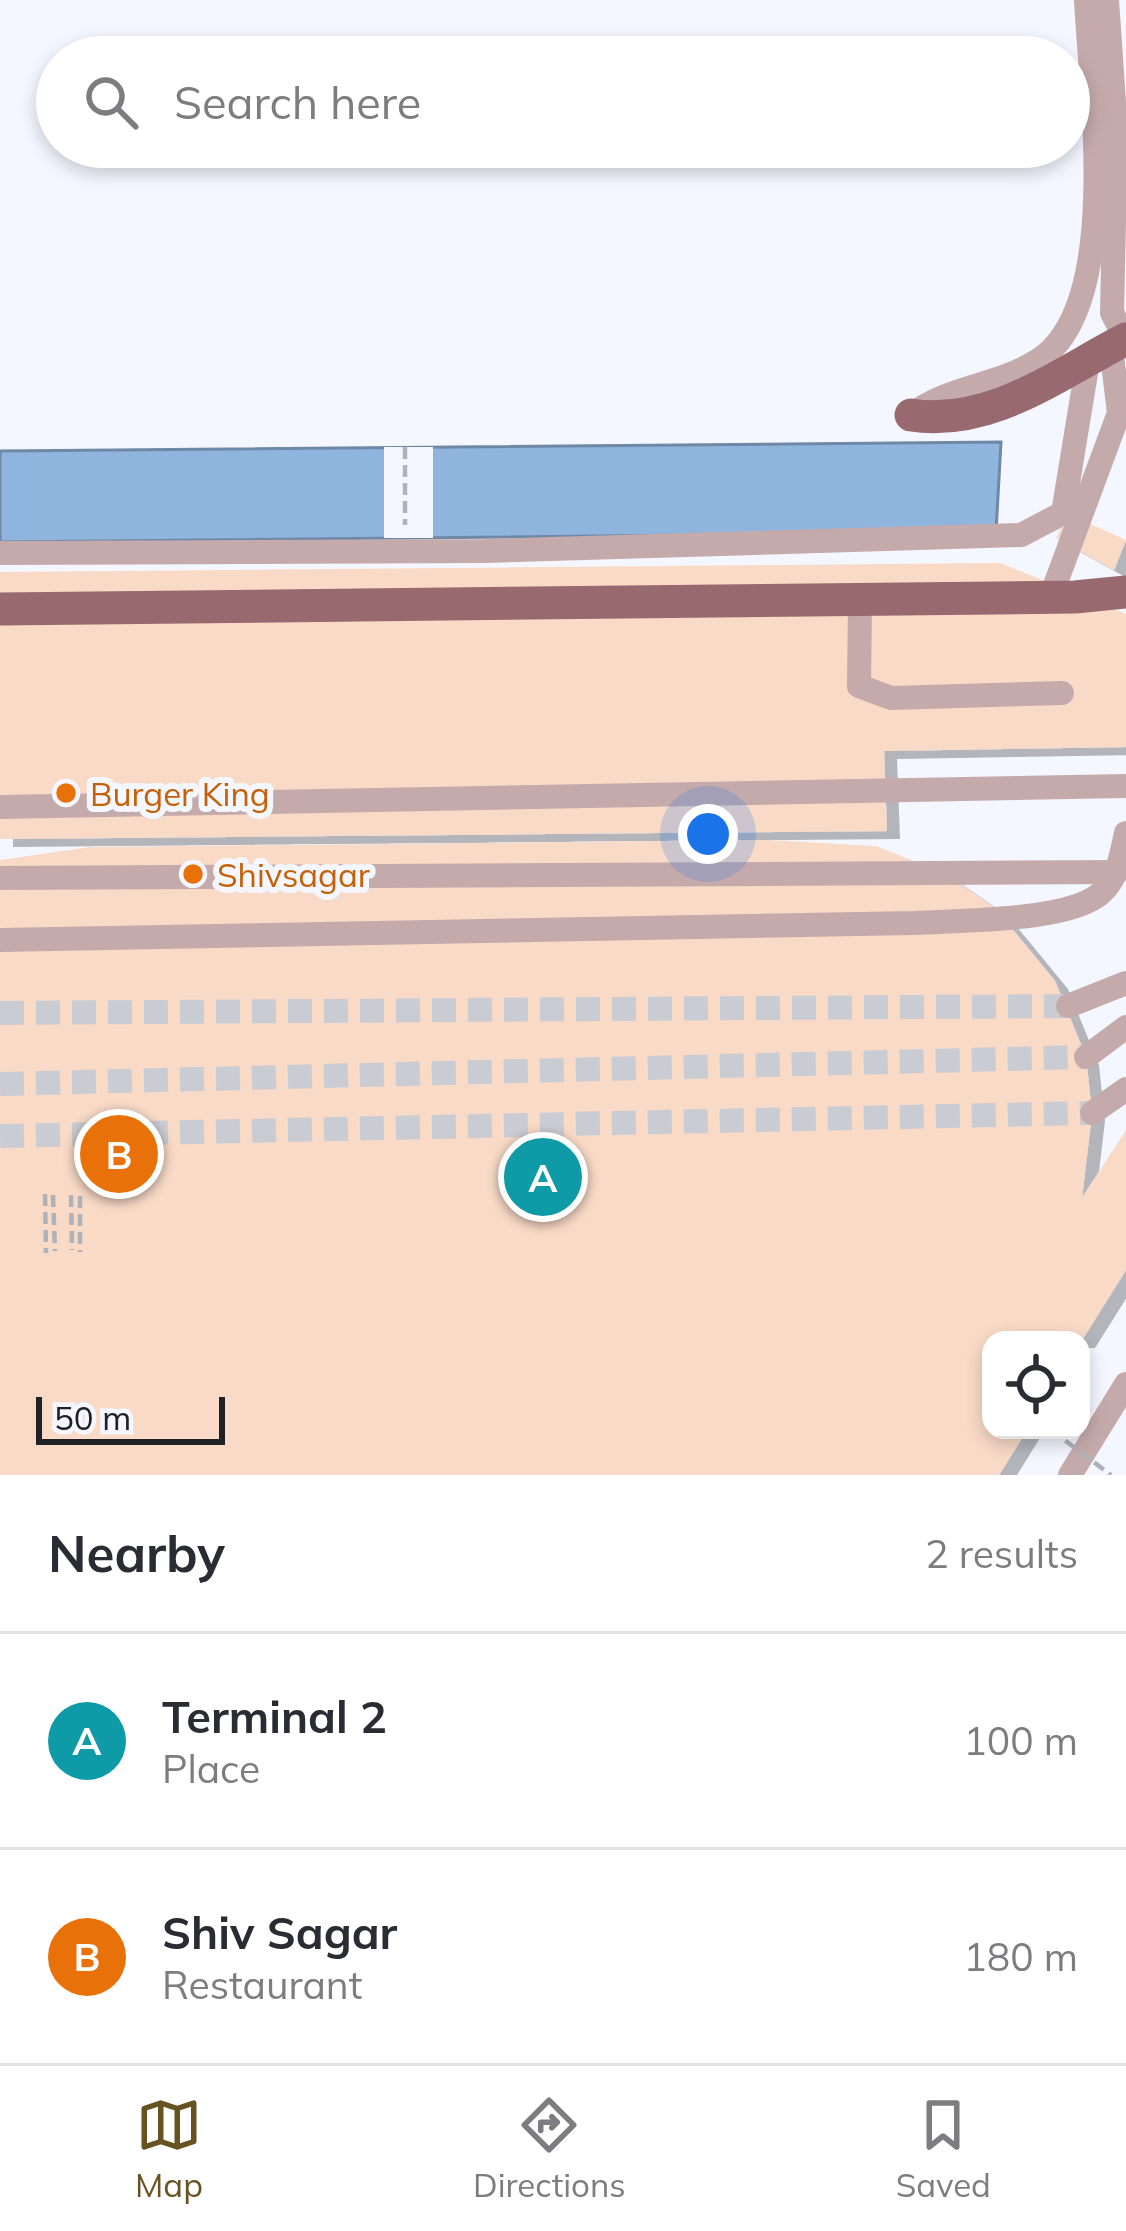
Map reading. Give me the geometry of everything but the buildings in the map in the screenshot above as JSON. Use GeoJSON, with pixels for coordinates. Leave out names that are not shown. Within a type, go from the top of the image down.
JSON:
{"type":"FeatureCollection","features":[{"type":"Feature","properties":{"kind":"main road"},"geometry":{"type":"LineString","coordinates":[[911,415],[943,420],[975,414],[1109,349]]}},
{"type":"Feature","properties":{"kind":"main road"},"geometry":{"type":"LineString","coordinates":[[0,609],[1126,592]]}},
{"type":"Feature","properties":{"kind":"street"},"geometry":{"type":"LineString","coordinates":[[1087,0],[1088,36]]}},
{"type":"Feature","properties":{"kind":"street"},"geometry":{"type":"LineString","coordinates":[[0,553],[485,551],[1021,535],[1063,513],[1109,349],[1116,131],[1107,0]]}},
{"type":"Feature","properties":{"kind":"street"},"geometry":{"type":"LineString","coordinates":[[911,415],[934,397],[1040,360],[1064,335],[1085,292],[1096,248],[1090,83]]}},
{"type":"Feature","properties":{"kind":"street"},"geometry":{"type":"LineString","coordinates":[[1109,349],[1126,439]]}},
{"type":"Feature","properties":{"kind":"street"},"geometry":{"type":"LineString","coordinates":[[1055,586],[1119,413]]}},
{"type":"Feature","properties":{"kind":"street"},"geometry":{"type":"LineString","coordinates":[[860,599],[859,686],[871,694],[892,698],[1062,693]]}},
{"type":"Feature","properties":{"kind":"street"},"geometry":{"type":"LineString","coordinates":[[0,807],[1126,787]]}},
{"type":"Feature","properties":{"kind":"street"},"geometry":{"type":"LineString","coordinates":[[0,940],[914,923],[1057,911],[1099,896],[1117,872],[1126,833]]}},
{"type":"Feature","properties":{"kind":"street"},"geometry":{"type":"LineString","coordinates":[[0,878],[1117,872]]}},
{"type":"Feature","properties":{"kind":"street"},"geometry":{"type":"LineString","coordinates":[[1068,1006],[1126,982]]}},
{"type":"Feature","properties":{"kind":"street"},"geometry":{"type":"LineString","coordinates":[[1086,1057],[1126,1027]]}},
{"type":"Feature","properties":{"kind":"street"},"geometry":{"type":"LineString","coordinates":[[1092,1113],[1126,1089]]}},
{"type":"Feature","properties":{"kind":"street"},"geometry":{"type":"LineString","coordinates":[[1070,1475],[1126,1384]]}},
{"type":"Feature","properties":{"kind":"path"},"geometry":{"type":"LineString","coordinates":[[404,447],[405,538]]}},
{"type":"Feature","properties":{"kind":"path"},"geometry":{"type":"LineString","coordinates":[[45,1194],[46,1253]]}},
{"type":"Feature","properties":{"kind":"path"},"geometry":{"type":"LineString","coordinates":[[53,1196],[55,1251]]}},
{"type":"Feature","properties":{"kind":"path"},"geometry":{"type":"LineString","coordinates":[[70,1196],[76,1251],[80,1196]]}},
{"type":"Feature","properties":{"kind":"path"},"geometry":{"type":"LineString","coordinates":[[1063,1439],[1111,1475]]}},
{"type":"Feature","properties":{"kind":"water"},"geometry":{"type":"Polygon","coordinates":[[[1001,442],[996,532],[0,542],[0,451],[1001,442]]]}},
{"type":"Feature","properties":{"kind":"pier"},"geometry":{"type":"Polygon","coordinates":[[[384,447],[433,447],[433,538],[384,538],[384,447]]]}},
{"type":"Feature","properties":{"kind":"tunnel"},"geometry":{"type":"LineString","coordinates":[[0,1013],[1068,1006]]}},
{"type":"Feature","properties":{"kind":"tunnel"},"geometry":{"type":"LineString","coordinates":[[0,1084],[1086,1057]]}},
{"type":"Feature","properties":{"kind":"tunnel"},"geometry":{"type":"LineString","coordinates":[[0,1136],[1092,1113]]}},
{"type":"Feature","properties":{"kind":"place","name":"Burger King"},"geometry":{"type":"Point","coordinates":[66,793]}},
{"type":"Feature","properties":{"kind":"place","name":"Shivsagar"},"geometry":{"type":"Point","coordinates":[193,874]}},
{"type":"Feature","properties":{"kind":"place","name":"Shiv Sagar"},"geometry":{"type":"Point","coordinates":[119,1154]}},
{"type":"Feature","properties":{"kind":"place","name":"Terminal 2"},"geometry":{"type":"Point","coordinates":[543,1177]}}]}
